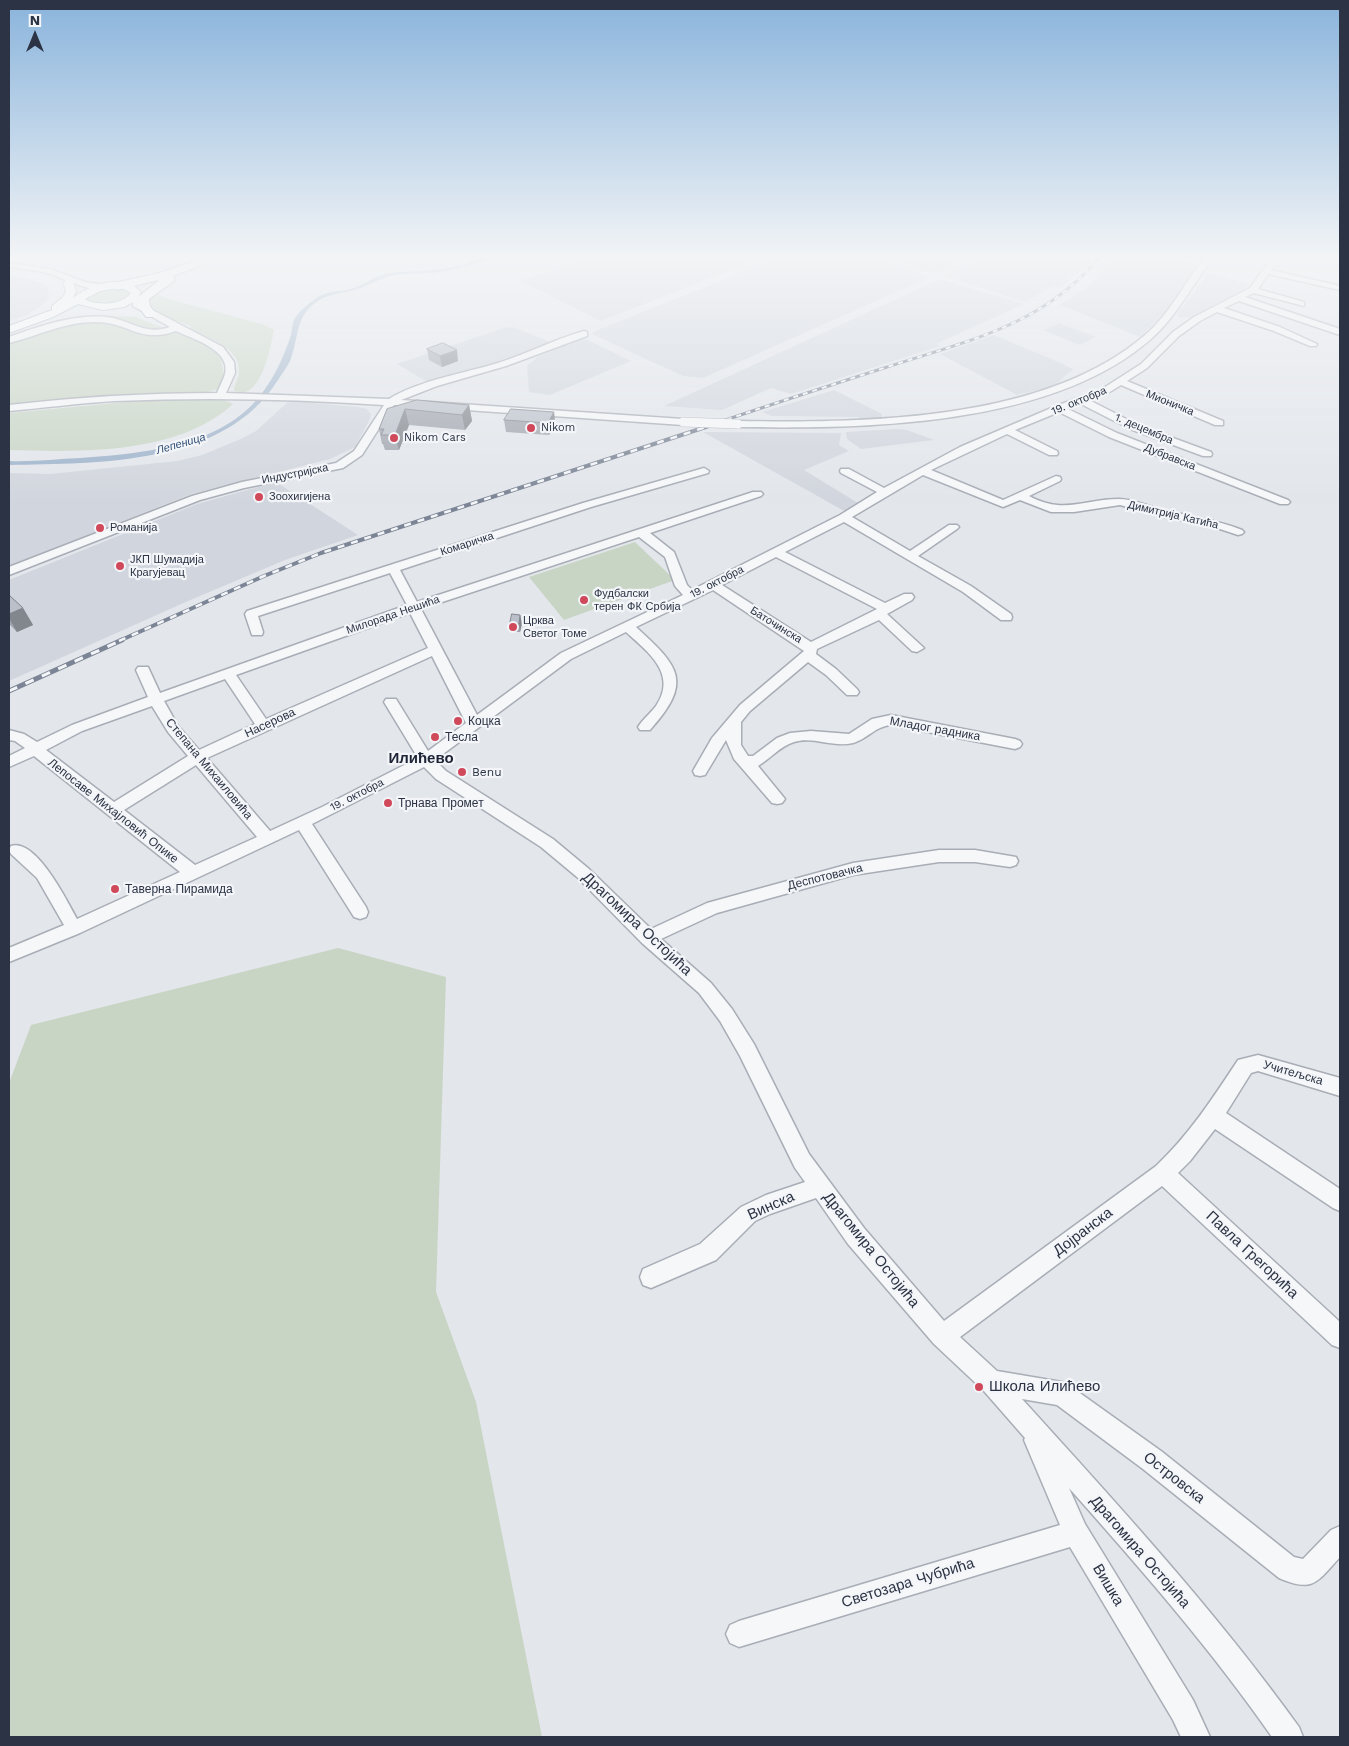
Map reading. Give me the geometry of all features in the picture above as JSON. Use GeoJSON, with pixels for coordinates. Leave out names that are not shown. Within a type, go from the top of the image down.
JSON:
{"type":"FeatureCollection","features":[{"type":"Feature","properties":{"kind":"street"},"geometry":{"type":"LineString","coordinates":[[201,339],[220,349],[229,362],[230,373],[221,394]]}},
{"type":"Feature","properties":{"kind":"street","name":"Индустријска"},"geometry":{"type":"LineString","coordinates":[[9,571],[150,514],[196,498],[242,485],[339,466],[358,453],[391,402],[419,389],[504,364],[569,339]]}},
{"type":"Feature","properties":{"kind":"street"},"geometry":{"type":"LineString","coordinates":[[9,408],[111,398],[221,394],[346,398],[683,422],[822,425],[901,420],[954,413],[1050,391],[1103,368],[1145,339]]}},
{"type":"Feature","properties":{"kind":"street","name":"19. октобра"},"geometry":{"type":"LineString","coordinates":[[9,955],[74,928],[302,822],[426,760],[566,656],[691,596],[844,517],[884,492],[1006,430],[1042,409],[1057,409],[1083,401],[1121,382],[1144,366],[1171,339]]}},
{"type":"Feature","properties":{"kind":"street"},"geometry":{"type":"LineString","coordinates":[[1302,339],[1313,344]]}},
{"type":"Feature","properties":{"kind":"street"},"geometry":{"type":"LineString","coordinates":[[455,378],[437,388],[435,393],[441,400],[461,406]]}},
{"type":"Feature","properties":{"kind":"street","name":"Мионичка"},"geometry":{"type":"LineString","coordinates":[[1121,382],[1219,423]]}},
{"type":"Feature","properties":{"kind":"street"},"geometry":{"type":"LineString","coordinates":[[319,397],[379,397],[419,389]]}},
{"type":"Feature","properties":{"kind":"street"},"geometry":{"type":"LineString","coordinates":[[1042,409],[1042,398],[1050,391]]}},
{"type":"Feature","properties":{"kind":"street"},"geometry":{"type":"LineString","coordinates":[[346,398],[374,407],[378,420],[401,404],[414,403]]}},
{"type":"Feature","properties":{"kind":"street"},"geometry":{"type":"LineString","coordinates":[[1023,398],[1042,409]]}},
{"type":"Feature","properties":{"kind":"street","name":"1. децембра"},"geometry":{"type":"LineString","coordinates":[[1083,401],[1134,426],[1207,454]]}},
{"type":"Feature","properties":{"kind":"street","name":"Дубравска"},"geometry":{"type":"LineString","coordinates":[[1057,409],[1113,435],[1284,502]]}},
{"type":"Feature","properties":{"kind":"street"},"geometry":{"type":"LineString","coordinates":[[1006,430],[1054,453]]}},
{"type":"Feature","properties":{"kind":"street","name":"Комаричка"},"geometry":{"type":"LineString","coordinates":[[257,632],[251,614],[587,505],[704,471]]}},
{"type":"Feature","properties":{"kind":"street"},"geometry":{"type":"LineString","coordinates":[[845,471],[884,492]]}},
{"type":"Feature","properties":{"kind":"street"},"geometry":{"type":"LineString","coordinates":[[923,471],[1003,504],[1056,478]]}},
{"type":"Feature","properties":{"kind":"street","name":"Милорада Нешића"},"geometry":{"type":"LineString","coordinates":[[9,762],[76,728],[414,607],[757,494]]}},
{"type":"Feature","properties":{"kind":"street","name":"Димитрија Катића"},"geometry":{"type":"LineString","coordinates":[[1021,496],[1051,509],[1074,509],[1120,502],[1165,514],[1214,523],[1238,532]]}},
{"type":"Feature","properties":{"kind":"street"},"geometry":{"type":"LineString","coordinates":[[844,517],[967,589],[1006,618]]}},
{"type":"Feature","properties":{"kind":"street"},"geometry":{"type":"LineString","coordinates":[[910,556],[953,527]]}},
{"type":"Feature","properties":{"kind":"street"},"geometry":{"type":"LineString","coordinates":[[641,532],[670,555],[681,586],[691,596]]}},
{"type":"Feature","properties":{"kind":"street"},"geometry":{"type":"LineString","coordinates":[[776,552],[882,611],[917,648]]}},
{"type":"Feature","properties":{"kind":"street"},"geometry":{"type":"LineString","coordinates":[[394,569],[434,650],[474,724]]}},
{"type":"Feature","properties":{"kind":"street","name":"Баточинска"},"geometry":{"type":"LineString","coordinates":[[712,584],[809,651],[852,692]]}},
{"type":"Feature","properties":{"kind":"street"},"geometry":{"type":"LineString","coordinates":[[700,771],[717,741],[752,700],[809,651],[908,597]]}},
{"type":"Feature","properties":{"kind":"street"},"geometry":{"type":"LineString","coordinates":[[627,626],[664,662],[671,678],[670,691],[664,706],[645,727]]}},
{"type":"Feature","properties":{"kind":"street","name":"Насерова"},"geometry":{"type":"LineString","coordinates":[[114,810],[198,757],[434,650]]}},
{"type":"Feature","properties":{"kind":"street","name":"Степана Михаиловића"},"geometry":{"type":"LineString","coordinates":[[143,670],[156,700],[173,729],[267,838]]}},
{"type":"Feature","properties":{"kind":"street"},"geometry":{"type":"LineString","coordinates":[[228,674],[263,726]]}},
{"type":"Feature","properties":{"kind":"street"},"geometry":{"type":"LineString","coordinates":[[391,702],[426,760]]}},
{"type":"Feature","properties":{"kind":"street","name":"Младог радника"},"geometry":{"type":"LineString","coordinates":[[748,764],[758,760],[784,739],[803,734],[849,738],[882,720],[1015,744]]}},
{"type":"Feature","properties":{"kind":"street"},"geometry":{"type":"LineString","coordinates":[[734,722],[731,738],[740,758],[748,764],[777,799]]}},
{"type":"Feature","properties":{"kind":"street","name":"Лепосаве Михајловић Опике"},"geometry":{"type":"LineString","coordinates":[[9,735],[19,737],[192,872]]}},
{"type":"Feature","properties":{"kind":"street","name":"Драгомира Остојића"},"geometry":{"type":"LineString","coordinates":[[426,760],[440,775],[547,843],[583,873],[648,938],[705,988],[726,1015],[747,1050],[802,1161],[856,1236],[942,1336],[990,1382],[1153,1563],[1248,1679],[1289,1737]]}},
{"type":"Feature","properties":{"kind":"street"},"geometry":{"type":"LineString","coordinates":[[302,822],[328,858],[360,912]]}},
{"type":"Feature","properties":{"kind":"street"},"geometry":{"type":"LineString","coordinates":[[17,850],[43,874],[74,928]]}},
{"type":"Feature","properties":{"kind":"street","name":"Деспотовачка"},"geometry":{"type":"LineString","coordinates":[[648,938],[712,908],[853,869],[939,856],[975,856],[1010,861]]}},
{"type":"Feature","properties":{"kind":"street","name":"Учитељска"},"geometry":{"type":"LineString","coordinates":[[1245,1066],[1258,1063],[1340,1087]]}},
{"type":"Feature","properties":{"kind":"street","name":"Дојранска"},"geometry":{"type":"LineString","coordinates":[[942,1336],[1163,1173],[1184,1154],[1214,1116],[1245,1066]]}},
{"type":"Feature","properties":{"kind":"street"},"geometry":{"type":"LineString","coordinates":[[1214,1116],[1340,1200]]}},
{"type":"Feature","properties":{"kind":"street","name":"Павла Грегорића"},"geometry":{"type":"LineString","coordinates":[[1163,1173],[1340,1337]]}},
{"type":"Feature","properties":{"kind":"street","name":"Винска"},"geometry":{"type":"LineString","coordinates":[[651,1277],[708,1252],[748,1214],[766,1205],[820,1187]]}},
{"type":"Feature","properties":{"kind":"street","name":"Островска"},"geometry":{"type":"LineString","coordinates":[[990,1382],[1062,1394],[1152,1460],[1288,1569],[1308,1573],[1340,1539]]}},
{"type":"Feature","properties":{"kind":"street","name":"Вишка"},"geometry":{"type":"LineString","coordinates":[[1031,1428],[1076,1533],[1182,1710],[1196,1737]]}},
{"type":"Feature","properties":{"kind":"street","name":"Светозара Чубрића"},"geometry":{"type":"LineString","coordinates":[[739,1634],[1076,1533]]}},
{"type":"Feature","properties":{"kind":"shaded area"},"geometry":{"type":"Polygon","coordinates":[[[470,339],[544,339],[553,343],[507,360],[429,383],[397,364],[470,339]]]}},
{"type":"Feature","properties":{"kind":"shaded area"},"geometry":{"type":"Polygon","coordinates":[[[585,339],[631,361],[550,395],[529,392],[527,366],[539,356],[585,339]]]}},
{"type":"Feature","properties":{"kind":"shaded area"},"geometry":{"type":"Polygon","coordinates":[[[604,339],[790,339],[703,378],[683,376],[604,339]]]}},
{"type":"Feature","properties":{"kind":"shaded area"},"geometry":{"type":"Polygon","coordinates":[[[809,339],[946,339],[936,344],[940,346],[791,394],[771,388],[722,410],[664,406],[809,339]]]}},
{"type":"Feature","properties":{"kind":"shaded area"},"geometry":{"type":"Polygon","coordinates":[[[981,339],[1005,339],[1073,369],[1054,386],[1017,395],[940,354],[981,339]]]}},
{"type":"Feature","properties":{"kind":"shaded area"},"geometry":{"type":"Polygon","coordinates":[[[1066,339],[1091,339],[1079,345],[1066,339]]]}},
{"type":"Feature","properties":{"kind":"shaded area"},"geometry":{"type":"Polygon","coordinates":[[[834,390],[882,414],[880,420],[861,421],[858,417],[772,416],[762,412],[834,390]]]}},
{"type":"Feature","properties":{"kind":"shaded area"},"geometry":{"type":"Polygon","coordinates":[[[289,401],[359,407],[367,409],[371,414],[355,447],[330,459],[191,494],[9,566],[9,473],[50,474],[178,461],[202,455],[256,431],[289,401]]]}},
{"type":"Feature","properties":{"kind":"shaded area"},"geometry":{"type":"Polygon","coordinates":[[[907,430],[934,440],[861,449],[847,439],[846,432],[907,430]]]}},
{"type":"Feature","properties":{"kind":"shaded area"},"geometry":{"type":"Polygon","coordinates":[[[703,432],[841,433],[839,445],[849,451],[804,470],[858,503],[846,512],[703,432]]]}},
{"type":"Feature","properties":{"kind":"shaded area"},"geometry":{"type":"Polygon","coordinates":[[[276,482],[358,535],[285,560],[9,681],[9,629],[11,627],[9,625],[9,580],[197,504],[276,482]]]}},
{"type":"Feature","properties":{"kind":"green space"},"geometry":{"type":"Polygon","coordinates":[[[16,339],[194,339],[216,353],[221,360],[224,375],[218,389],[208,392],[116,396],[9,406],[9,342],[16,339]]]}},
{"type":"Feature","properties":{"kind":"green space"},"geometry":{"type":"Polygon","coordinates":[[[272,339],[261,375],[251,389],[244,392],[234,391],[239,374],[235,356],[214,340],[272,339]]]}},
{"type":"Feature","properties":{"kind":"green space"},"geometry":{"type":"Polygon","coordinates":[[[211,399],[233,404],[210,421],[185,433],[157,441],[97,450],[9,450],[9,413],[148,400],[211,399]]]}},
{"type":"Feature","properties":{"kind":"green space","name":"Фудбалски терен ФК Србија"},"geometry":{"type":"Polygon","coordinates":[[[635,542],[675,580],[564,620],[529,577],[635,542]]]}},
{"type":"Feature","properties":{"kind":"green space"},"geometry":{"type":"Polygon","coordinates":[[[338,948],[446,977],[436,1292],[476,1402],[542,1737],[9,1737],[9,1083],[31,1025],[338,948]]]}},
{"type":"Feature","properties":{"kind":"water","name":"Лепеница"},"geometry":{"type":"Polygon","coordinates":[[[289,339],[296,339],[289,363],[255,408],[226,429],[193,444],[157,454],[119,460],[9,465],[9,461],[105,456],[158,449],[184,443],[208,434],[231,422],[250,406],[275,374],[289,339]]]}},
{"type":"Feature","properties":{"kind":"building"},"geometry":{"type":"Polygon","coordinates":[[[443,343],[457,350],[440,356],[427,349],[443,343]]]}},
{"type":"Feature","properties":{"kind":"building"},"geometry":{"type":"Polygon","coordinates":[[[417,400],[469,405],[462,415],[405,409],[395,435],[381,435],[384,429],[379,429],[387,409],[417,400]]]}},
{"type":"Feature","properties":{"kind":"building"},"geometry":{"type":"Polygon","coordinates":[[[511,409],[554,412],[548,423],[504,420],[511,409]]]}},
{"type":"Feature","properties":{"kind":"building"},"geometry":{"type":"Polygon","coordinates":[[[9,595],[23,608],[9,614],[9,595]]]}},
{"type":"Feature","properties":{"kind":"building"},"geometry":{"type":"Polygon","coordinates":[[[512,614],[520,615],[519,624],[510,624],[512,614]]]}},
{"type":"Feature","properties":{"kind":"railway"},"geometry":{"type":"LineString","coordinates":[[708,426],[974,339]]}},
{"type":"Feature","properties":{"kind":"railway"},"geometry":{"type":"LineString","coordinates":[[119,641],[264,576],[321,553],[712,425]]}},
{"type":"Feature","properties":{"kind":"railway"},"geometry":{"type":"LineString","coordinates":[[9,691],[122,640]]}},
{"type":"Feature","properties":{"kind":"place","name":"Nikom"},"geometry":{"type":"Point","coordinates":[531,428]}},
{"type":"Feature","properties":{"kind":"place","name":"Nikom Cars"},"geometry":{"type":"Point","coordinates":[394,438]}},
{"type":"Feature","properties":{"kind":"place","name":"Зоохигијена"},"geometry":{"type":"Point","coordinates":[259,497]}},
{"type":"Feature","properties":{"kind":"place","name":"Романија"},"geometry":{"type":"Point","coordinates":[100,528]}},
{"type":"Feature","properties":{"kind":"place","name":"ЈКП Шумадија Крагујевац"},"geometry":{"type":"Point","coordinates":[120,566]}},
{"type":"Feature","properties":{"kind":"place","name":"Фудбалски терен ФК Србија"},"geometry":{"type":"Point","coordinates":[584,600]}},
{"type":"Feature","properties":{"kind":"place","name":"Црква Светог Томе"},"geometry":{"type":"Point","coordinates":[513,627]}},
{"type":"Feature","properties":{"kind":"place","name":"Коцка"},"geometry":{"type":"Point","coordinates":[458,721]}},
{"type":"Feature","properties":{"kind":"place","name":"Тесла"},"geometry":{"type":"Point","coordinates":[435,737]}},
{"type":"Feature","properties":{"kind":"place","name":"Benu"},"geometry":{"type":"Point","coordinates":[462,772]}},
{"type":"Feature","properties":{"kind":"place","name":"Трнава Промет"},"geometry":{"type":"Point","coordinates":[388,803]}},
{"type":"Feature","properties":{"kind":"place","name":"Таверна Пирамида"},"geometry":{"type":"Point","coordinates":[115,889]}},
{"type":"Feature","properties":{"kind":"place","name":"Школа Илићево"},"geometry":{"type":"Point","coordinates":[979,1387]}},
{"type":"Feature","properties":{"kind":"district","name":"Илићево"},"geometry":{"type":"Point","coordinates":[421,759]}}]}
